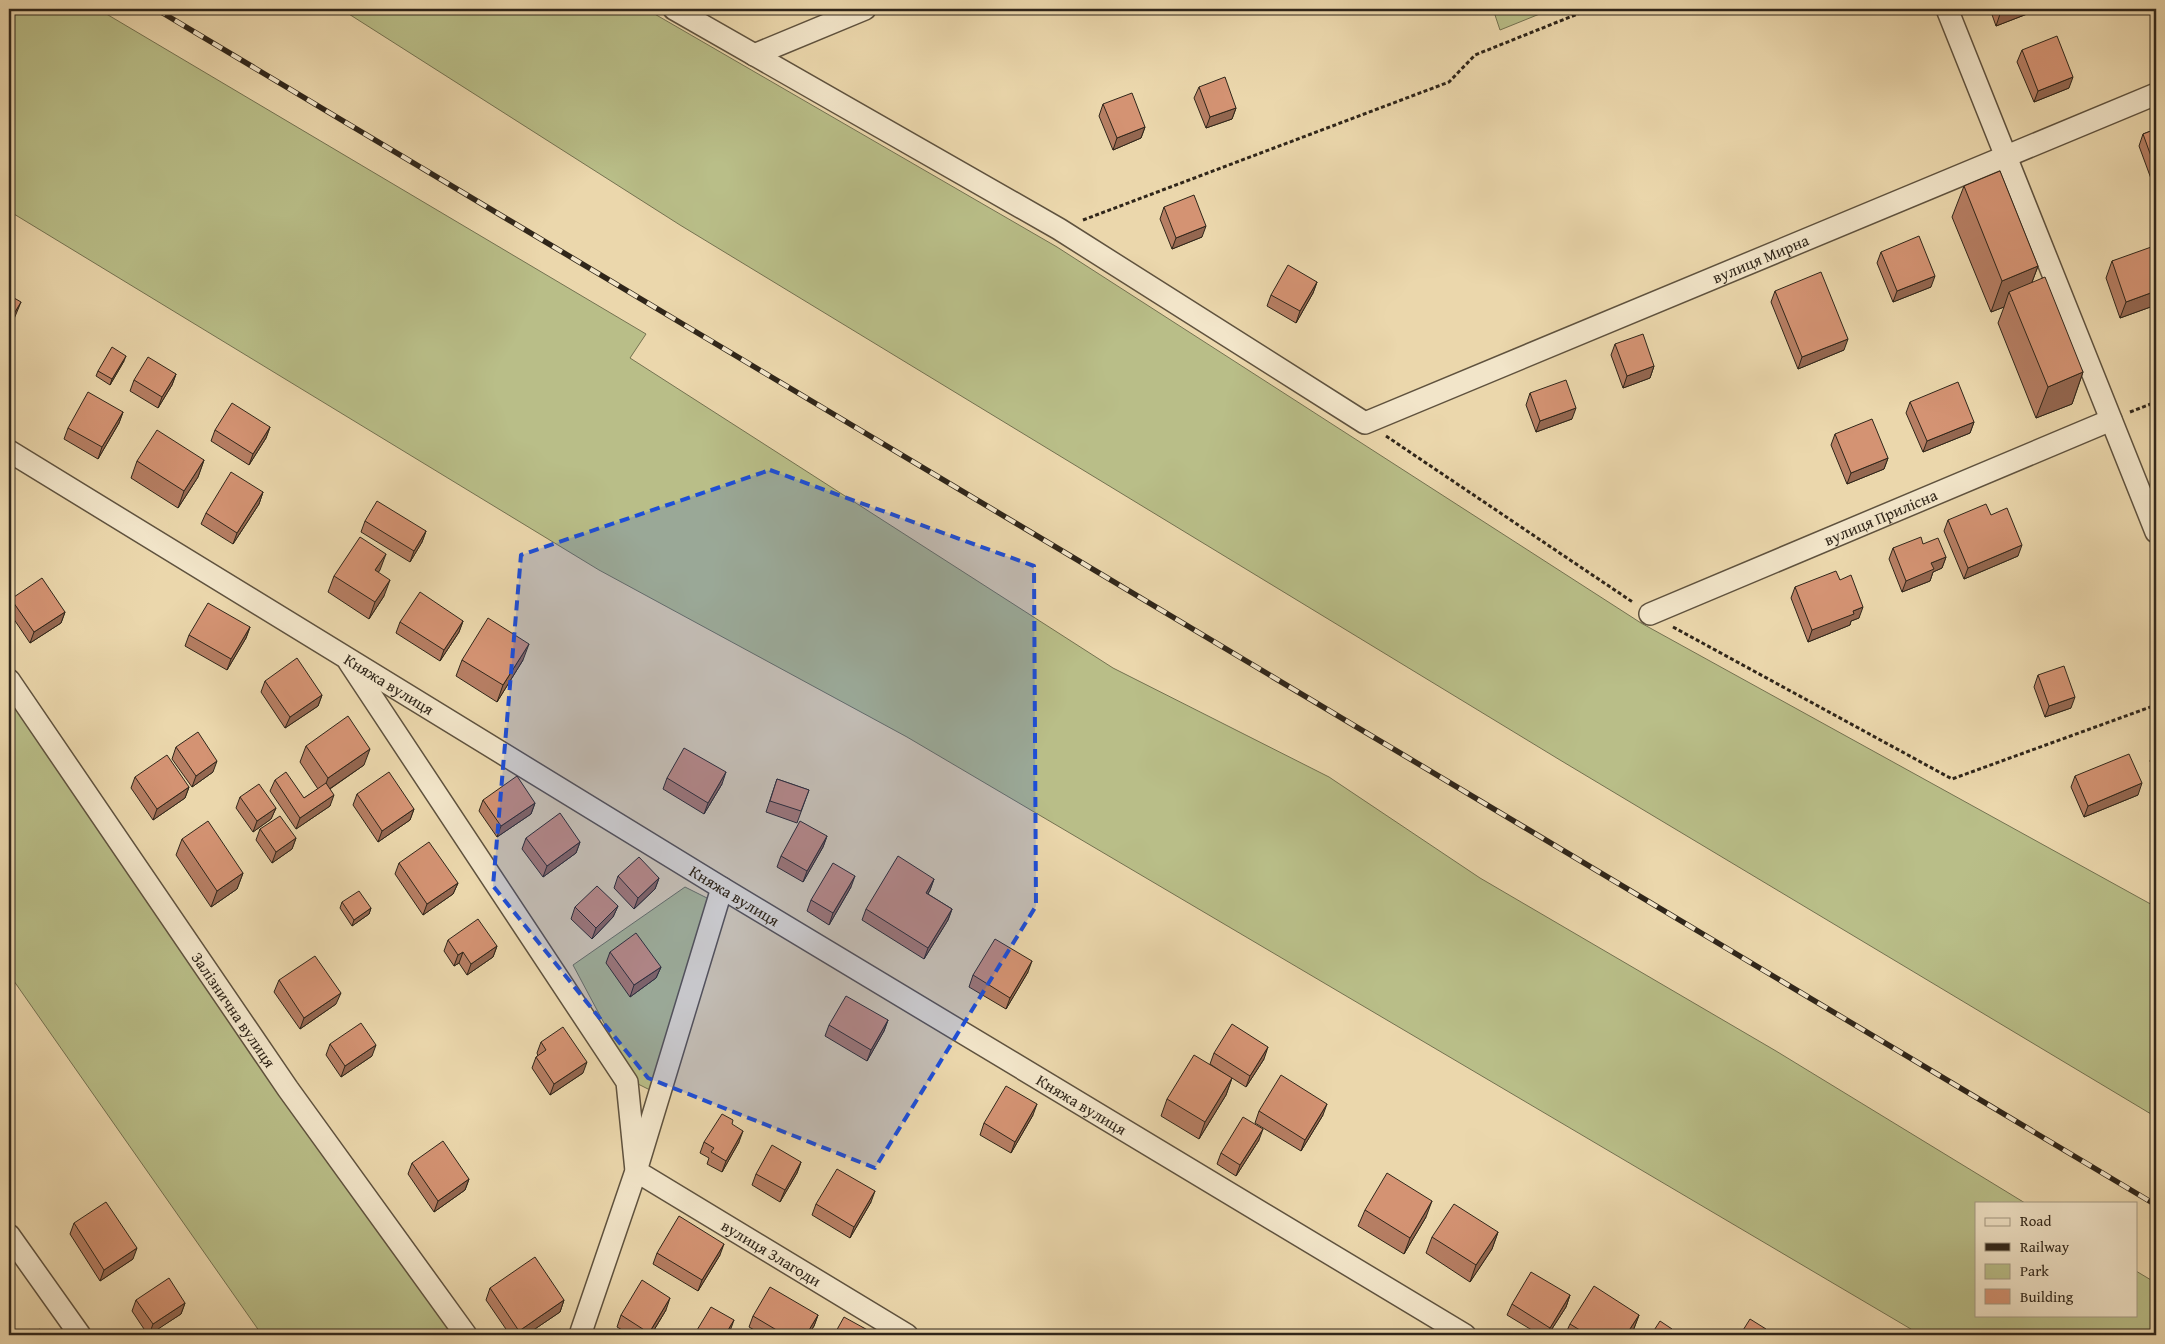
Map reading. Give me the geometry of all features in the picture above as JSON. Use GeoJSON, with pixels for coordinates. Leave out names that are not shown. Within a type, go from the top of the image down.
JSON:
{"type":"FeatureCollection","features":[{"type":"Feature","properties":{"kind":"street"},"geometry":{"type":"LineString","coordinates":[[674,9],[1059,229]]}},
{"type":"Feature","properties":{"kind":"street"},"geometry":{"type":"LineString","coordinates":[[754,55],[865,9]]}},
{"type":"Feature","properties":{"kind":"street"},"geometry":{"type":"LineString","coordinates":[[1947,9],[2156,532]]}},
{"type":"Feature","properties":{"kind":"street","name":"вулиця Мирна"},"geometry":{"type":"LineString","coordinates":[[1059,229],[1366,423],[2156,94]]}},
{"type":"Feature","properties":{"kind":"street","name":"вулиця Прилісна"},"geometry":{"type":"LineString","coordinates":[[1650,614],[2111,420]]}},
{"type":"Feature","properties":{"kind":"street","name":"Княжа вулиця"},"geometry":{"type":"LineString","coordinates":[[9,451],[722,888],[1465,1335]]}},
{"type":"Feature","properties":{"kind":"street"},"geometry":{"type":"LineString","coordinates":[[345,657],[627,1082],[636,1171]]}},
{"type":"Feature","properties":{"kind":"street","name":"Залізнична вулиця"},"geometry":{"type":"LineString","coordinates":[[9,680],[288,1089],[466,1335]]}},
{"type":"Feature","properties":{"kind":"street"},"geometry":{"type":"LineString","coordinates":[[580,1335],[636,1171],[722,888]]}},
{"type":"Feature","properties":{"kind":"street","name":"вулиця Злагоди"},"geometry":{"type":"LineString","coordinates":[[636,1171],[907,1335]]}},
{"type":"Feature","properties":{"kind":"street"},"geometry":{"type":"LineString","coordinates":[[9,1235],[80,1335]]}},
{"type":"Feature","properties":{"kind":"path"},"geometry":{"type":"LineString","coordinates":[[1059,229],[1450,82],[1475,55],[1590,9]]}},
{"type":"Feature","properties":{"kind":"path"},"geometry":{"type":"LineString","coordinates":[[2111,420],[2156,402]]}},
{"type":"Feature","properties":{"kind":"path"},"geometry":{"type":"LineString","coordinates":[[1952,779],[2156,705]]}},
{"type":"Feature","properties":{"kind":"highlighted area"},"geometry":{"type":"Polygon","coordinates":[[[770,470],[1034,566],[1036,906],[875,1168],[648,1078],[493,886],[521,555],[770,470]]]}},
{"type":"Feature","properties":{"kind":"green space"},"geometry":{"type":"Polygon","coordinates":[[[9,9],[98,9],[646,334],[630,358],[1113,668],[1329,777],[1480,878],[1776,1051],[2023,1202],[1975,1202],[1975,1316],[2138,1316],[2138,1272],[2156,1283],[2156,1335],[1921,1335],[907,737],[599,570],[9,211],[9,9]]]}},
{"type":"Feature","properties":{"kind":"green space"},"geometry":{"type":"Polygon","coordinates":[[[341,9],[646,9],[1057,247],[1641,623],[2156,907],[2156,1117],[1560,760],[680,225],[341,9]]]}},
{"type":"Feature","properties":{"kind":"green space"},"geometry":{"type":"Polygon","coordinates":[[[1493,9],[1552,9],[1500,30],[1493,9]]]}},
{"type":"Feature","properties":{"kind":"green space"},"geometry":{"type":"Polygon","coordinates":[[[9,698],[279,1093],[453,1335],[262,1335],[9,974],[9,698]]]}},
{"type":"Feature","properties":{"kind":"green space"},"geometry":{"type":"Polygon","coordinates":[[[685,887],[711,900],[652,1091],[636,1083],[573,965],[685,887]]]}},
{"type":"Feature","properties":{"kind":"building"},"geometry":{"type":"Polygon","coordinates":[[[1998,9],[2015,9],[2000,14],[1998,9]]]}},
{"type":"Feature","properties":{"kind":"building"},"geometry":{"type":"Polygon","coordinates":[[[2057,36],[2073,77],[2038,91],[2022,50],[2057,36]]]}},
{"type":"Feature","properties":{"kind":"building"},"geometry":{"type":"Polygon","coordinates":[[[1225,77],[1236,108],[1210,117],[1199,87],[1225,77]]]}},
{"type":"Feature","properties":{"kind":"building"},"geometry":{"type":"Polygon","coordinates":[[[1132,93],[1145,127],[1117,138],[1103,104],[1132,93]]]}},
{"type":"Feature","properties":{"kind":"building"},"geometry":{"type":"Polygon","coordinates":[[[2156,129],[2156,170],[2143,134],[2156,129]]]}},
{"type":"Feature","properties":{"kind":"building"},"geometry":{"type":"Polygon","coordinates":[[[2000,171],[2038,266],[2002,281],[1964,186],[2000,171]]]}},
{"type":"Feature","properties":{"kind":"building"},"geometry":{"type":"Polygon","coordinates":[[[1194,195],[1206,226],[1176,238],[1164,207],[1194,195]]]}},
{"type":"Feature","properties":{"kind":"building"},"geometry":{"type":"Polygon","coordinates":[[[1919,236],[1935,276],[1897,291],[1881,252],[1919,236]]]}},
{"type":"Feature","properties":{"kind":"building"},"geometry":{"type":"Polygon","coordinates":[[[2154,246],[2156,252],[2156,291],[2126,302],[2112,261],[2154,246]]]}},
{"type":"Feature","properties":{"kind":"building"},"geometry":{"type":"Polygon","coordinates":[[[1288,265],[1317,282],[1300,311],[1271,295],[1288,265]]]}},
{"type":"Feature","properties":{"kind":"building"},"geometry":{"type":"Polygon","coordinates":[[[1821,272],[1848,339],[1802,357],[1775,291],[1821,272]]]}},
{"type":"Feature","properties":{"kind":"building"},"geometry":{"type":"Polygon","coordinates":[[[2045,277],[2083,372],[2048,387],[2009,292],[2045,277]]]}},
{"type":"Feature","properties":{"kind":"building"},"geometry":{"type":"Polygon","coordinates":[[[9,295],[21,302],[9,322],[9,295]]]}},
{"type":"Feature","properties":{"kind":"building"},"geometry":{"type":"Polygon","coordinates":[[[1643,334],[1654,366],[1627,376],[1615,344],[1643,334]]]}},
{"type":"Feature","properties":{"kind":"building"},"geometry":{"type":"Polygon","coordinates":[[[112,347],[126,356],[112,379],[98,371],[112,347]]]}},
{"type":"Feature","properties":{"kind":"building"},"geometry":{"type":"Polygon","coordinates":[[[148,357],[176,374],[162,397],[134,380],[148,357]]]}},
{"type":"Feature","properties":{"kind":"building"},"geometry":{"type":"Polygon","coordinates":[[[1566,380],[1576,408],[1540,421],[1530,393],[1566,380]]]}},
{"type":"Feature","properties":{"kind":"building"},"geometry":{"type":"Polygon","coordinates":[[[1958,382],[1974,422],[1927,441],[1910,402],[1958,382]]]}},
{"type":"Feature","properties":{"kind":"building"},"geometry":{"type":"Polygon","coordinates":[[[88,392],[123,412],[102,447],[68,428],[88,392]]]}},
{"type":"Feature","properties":{"kind":"building"},"geometry":{"type":"Polygon","coordinates":[[[232,403],[270,427],[253,454],[215,430],[232,403]]]}},
{"type":"Feature","properties":{"kind":"building"},"geometry":{"type":"Polygon","coordinates":[[[1872,419],[1888,458],[1851,473],[1835,434],[1872,419]]]}},
{"type":"Feature","properties":{"kind":"building"},"geometry":{"type":"Polygon","coordinates":[[[157,430],[204,460],[184,491],[137,461],[157,430]]]}},
{"type":"Feature","properties":{"kind":"building"},"geometry":{"type":"Polygon","coordinates":[[[231,472],[263,492],[237,533],[206,513],[231,472]]]}},
{"type":"Feature","properties":{"kind":"building"},"geometry":{"type":"Polygon","coordinates":[[[377,501],[426,531],[414,551],[365,521],[377,501]]]}},
{"type":"Feature","properties":{"kind":"building"},"geometry":{"type":"Polygon","coordinates":[[[1986,504],[1991,515],[2007,508],[2022,545],[1968,568],[1948,520],[1986,504]]]}},
{"type":"Feature","properties":{"kind":"building"},"geometry":{"type":"Polygon","coordinates":[[[360,537],[386,554],[375,570],[390,580],[375,602],[334,576],[360,537]]]}},
{"type":"Feature","properties":{"kind":"building"},"geometry":{"type":"Polygon","coordinates":[[[1921,537],[1923,544],[1938,538],[1946,557],[1931,563],[1934,569],[1906,581],[1893,548],[1921,537]]]}},
{"type":"Feature","properties":{"kind":"building"},"geometry":{"type":"Polygon","coordinates":[[[1836,571],[1840,580],[1851,575],[1863,607],[1853,611],[1854,614],[1812,630],[1795,587],[1836,571]]]}},
{"type":"Feature","properties":{"kind":"building"},"geometry":{"type":"Polygon","coordinates":[[[42,578],[65,612],[34,632],[11,599],[42,578]]]}},
{"type":"Feature","properties":{"kind":"building"},"geometry":{"type":"Polygon","coordinates":[[[420,592],[463,621],[444,650],[400,622],[420,592]]]}},
{"type":"Feature","properties":{"kind":"building"},"geometry":{"type":"Polygon","coordinates":[[[208,603],[250,627],[231,659],[189,635],[208,603]]]}},
{"type":"Feature","properties":{"kind":"building"},"geometry":{"type":"Polygon","coordinates":[[[488,618],[529,644],[503,685],[462,660],[488,618]]]}},
{"type":"Feature","properties":{"kind":"building"},"geometry":{"type":"Polygon","coordinates":[[[297,658],[322,695],[290,717],[265,681],[297,658]]]}},
{"type":"Feature","properties":{"kind":"building"},"geometry":{"type":"Polygon","coordinates":[[[2064,666],[2075,697],[2049,706],[2038,675],[2064,666]]]}},
{"type":"Feature","properties":{"kind":"building"},"geometry":{"type":"Polygon","coordinates":[[[348,716],[370,749],[328,778],[306,746],[348,716]]]}},
{"type":"Feature","properties":{"kind":"building"},"geometry":{"type":"Polygon","coordinates":[[[198,732],[217,761],[196,776],[176,747],[198,732]]]}},
{"type":"Feature","properties":{"kind":"building"},"geometry":{"type":"Polygon","coordinates":[[[684,748],[726,772],[708,803],[667,778],[684,748]]]}},
{"type":"Feature","properties":{"kind":"building"},"geometry":{"type":"Polygon","coordinates":[[[2129,754],[2142,783],[2088,806],[2075,776],[2129,754]]]}},
{"type":"Feature","properties":{"kind":"building"},"geometry":{"type":"Polygon","coordinates":[[[167,755],[189,787],[157,809],[135,777],[167,755]]]}},
{"type":"Feature","properties":{"kind":"building"},"geometry":{"type":"Polygon","coordinates":[[[286,772],[304,798],[326,783],[334,795],[300,818],[275,780],[286,772]]]}},
{"type":"Feature","properties":{"kind":"building"},"geometry":{"type":"Polygon","coordinates":[[[389,772],[414,809],[382,831],[357,794],[389,772]]]}},
{"type":"Feature","properties":{"kind":"building"},"geometry":{"type":"Polygon","coordinates":[[[517,776],[535,803],[501,826],[483,800],[517,776]]]}},
{"type":"Feature","properties":{"kind":"building"},"geometry":{"type":"Polygon","coordinates":[[[777,779],[809,790],[801,811],[770,801],[777,779]]]}},
{"type":"Feature","properties":{"kind":"building"},"geometry":{"type":"Polygon","coordinates":[[[259,784],[276,808],[257,821],[240,797],[259,784]]]}},
{"type":"Feature","properties":{"kind":"building"},"geometry":{"type":"Polygon","coordinates":[[[560,813],[580,842],[547,866],[526,838],[560,813]]]}},
{"type":"Feature","properties":{"kind":"building"},"geometry":{"type":"Polygon","coordinates":[[[280,816],[296,838],[276,852],[260,829],[280,816]]]}},
{"type":"Feature","properties":{"kind":"building"},"geometry":{"type":"Polygon","coordinates":[[[208,821],[243,873],[217,891],[182,839],[208,821]]]}},
{"type":"Feature","properties":{"kind":"building"},"geometry":{"type":"Polygon","coordinates":[[[800,821],[827,836],[807,871],[781,856],[800,821]]]}},
{"type":"Feature","properties":{"kind":"building"},"geometry":{"type":"Polygon","coordinates":[[[429,842],[458,883],[427,904],[399,863],[429,842]]]}},
{"type":"Feature","properties":{"kind":"building"},"geometry":{"type":"Polygon","coordinates":[[[898,856],[934,879],[926,893],[952,909],[928,948],[866,909],[898,856]]]}},
{"type":"Feature","properties":{"kind":"building"},"geometry":{"type":"Polygon","coordinates":[[[639,857],[659,878],[638,898],[618,876],[639,857]]]}},
{"type":"Feature","properties":{"kind":"building"},"geometry":{"type":"Polygon","coordinates":[[[833,863],[855,876],[833,913],[811,900],[833,863]]]}},
{"type":"Feature","properties":{"kind":"building"},"geometry":{"type":"Polygon","coordinates":[[[597,886],[618,906],[596,928],[575,907],[597,886]]]}},
{"type":"Feature","properties":{"kind":"building"},"geometry":{"type":"Polygon","coordinates":[[[359,891],[371,908],[354,920],[342,902],[359,891]]]}},
{"type":"Feature","properties":{"kind":"building"},"geometry":{"type":"Polygon","coordinates":[[[478,919],[497,946],[471,964],[463,952],[458,955],[448,940],[478,919]]]}},
{"type":"Feature","properties":{"kind":"building"},"geometry":{"type":"Polygon","coordinates":[[[636,933],[661,967],[634,985],[610,952],[636,933]]]}},
{"type":"Feature","properties":{"kind":"building"},"geometry":{"type":"Polygon","coordinates":[[[995,939],[1032,961],[1010,998],[973,975],[995,939]]]}},
{"type":"Feature","properties":{"kind":"building"},"geometry":{"type":"Polygon","coordinates":[[[315,956],[341,993],[304,1018],[279,980],[315,956]]]}},
{"type":"Feature","properties":{"kind":"building"},"geometry":{"type":"Polygon","coordinates":[[[846,996],[888,1020],[871,1050],[829,1025],[846,996]]]}},
{"type":"Feature","properties":{"kind":"building"},"geometry":{"type":"Polygon","coordinates":[[[361,1023],[376,1045],[345,1066],[330,1044],[361,1023]]]}},
{"type":"Feature","properties":{"kind":"building"},"geometry":{"type":"Polygon","coordinates":[[[1232,1024],[1268,1047],[1250,1076],[1214,1053],[1232,1024]]]}},
{"type":"Feature","properties":{"kind":"building"},"geometry":{"type":"Polygon","coordinates":[[[563,1027],[587,1062],[554,1084],[536,1057],[546,1050],[541,1042],[563,1027]]]}},
{"type":"Feature","properties":{"kind":"building"},"geometry":{"type":"Polygon","coordinates":[[[1194,1055],[1232,1078],[1205,1122],[1167,1099],[1194,1055]]]}},
{"type":"Feature","properties":{"kind":"building"},"geometry":{"type":"Polygon","coordinates":[[[1281,1075],[1327,1104],[1305,1140],[1259,1111],[1281,1075]]]}},
{"type":"Feature","properties":{"kind":"building"},"geometry":{"type":"Polygon","coordinates":[[[1006,1086],[1037,1104],[1015,1142],[984,1123],[1006,1086]]]}},
{"type":"Feature","properties":{"kind":"building"},"geometry":{"type":"Polygon","coordinates":[[[722,1114],[733,1120],[732,1124],[743,1131],[726,1161],[711,1152],[714,1148],[704,1142],[722,1114]]]}},
{"type":"Feature","properties":{"kind":"building"},"geometry":{"type":"Polygon","coordinates":[[[1243,1117],[1263,1129],[1240,1165],[1221,1153],[1243,1117]]]}},
{"type":"Feature","properties":{"kind":"building"},"geometry":{"type":"Polygon","coordinates":[[[443,1141],[469,1179],[438,1201],[412,1163],[443,1141]]]}},
{"type":"Feature","properties":{"kind":"building"},"geometry":{"type":"Polygon","coordinates":[[[772,1145],[801,1162],[785,1190],[756,1174],[772,1145]]]}},
{"type":"Feature","properties":{"kind":"building"},"geometry":{"type":"Polygon","coordinates":[[[837,1169],[875,1191],[854,1227],[816,1204],[837,1169]]]}},
{"type":"Feature","properties":{"kind":"building"},"geometry":{"type":"Polygon","coordinates":[[[1387,1173],[1432,1201],[1410,1238],[1365,1210],[1387,1173]]]}},
{"type":"Feature","properties":{"kind":"building"},"geometry":{"type":"Polygon","coordinates":[[[106,1202],[137,1248],[104,1270],[74,1223],[106,1202]]]}},
{"type":"Feature","properties":{"kind":"building"},"geometry":{"type":"Polygon","coordinates":[[[1454,1204],[1498,1232],[1476,1265],[1432,1237],[1454,1204]]]}},
{"type":"Feature","properties":{"kind":"building"},"geometry":{"type":"Polygon","coordinates":[[[679,1216],[724,1244],[702,1280],[657,1253],[679,1216]]]}},
{"type":"Feature","properties":{"kind":"building"},"geometry":{"type":"Polygon","coordinates":[[[535,1257],[564,1300],[519,1331],[490,1288],[535,1257]]]}},
{"type":"Feature","properties":{"kind":"building"},"geometry":{"type":"Polygon","coordinates":[[[1531,1272],[1570,1295],[1550,1328],[1512,1304],[1531,1272]]]}},
{"type":"Feature","properties":{"kind":"building"},"geometry":{"type":"Polygon","coordinates":[[[169,1278],[185,1303],[153,1324],[136,1300],[169,1278]]]}},
{"type":"Feature","properties":{"kind":"building"},"geometry":{"type":"Polygon","coordinates":[[[642,1280],[670,1298],[649,1333],[621,1315],[642,1280]]]}},
{"type":"Feature","properties":{"kind":"building"},"geometry":{"type":"Polygon","coordinates":[[[1594,1286],[1639,1315],[1626,1335],[1588,1335],[1570,1324],[1594,1286]]]}},
{"type":"Feature","properties":{"kind":"building"},"geometry":{"type":"Polygon","coordinates":[[[770,1287],[818,1315],[806,1335],[785,1335],[753,1316],[770,1287]]]}},
{"type":"Feature","properties":{"kind":"building"},"geometry":{"type":"Polygon","coordinates":[[[711,1307],[734,1320],[725,1335],[694,1335],[711,1307]]]}},
{"type":"Feature","properties":{"kind":"building"},"geometry":{"type":"Polygon","coordinates":[[[844,1317],[873,1333],[872,1335],[834,1335],[844,1317]]]}},
{"type":"Feature","properties":{"kind":"building"},"geometry":{"type":"Polygon","coordinates":[[[1750,1319],[1766,1329],[1763,1335],[1740,1335],[1750,1319]]]}},
{"type":"Feature","properties":{"kind":"building"},"geometry":{"type":"Polygon","coordinates":[[[1660,1321],[1672,1329],[1668,1335],[1651,1335],[1660,1321]]]}},
{"type":"Feature","properties":{"kind":"building"},"geometry":{"type":"Polygon","coordinates":[[[40,1329],[45,1335],[31,1335],[40,1329]]]}},
{"type":"Feature","properties":{"kind":"railway"},"geometry":{"type":"LineString","coordinates":[[156,9],[2156,1205]]}}]}
